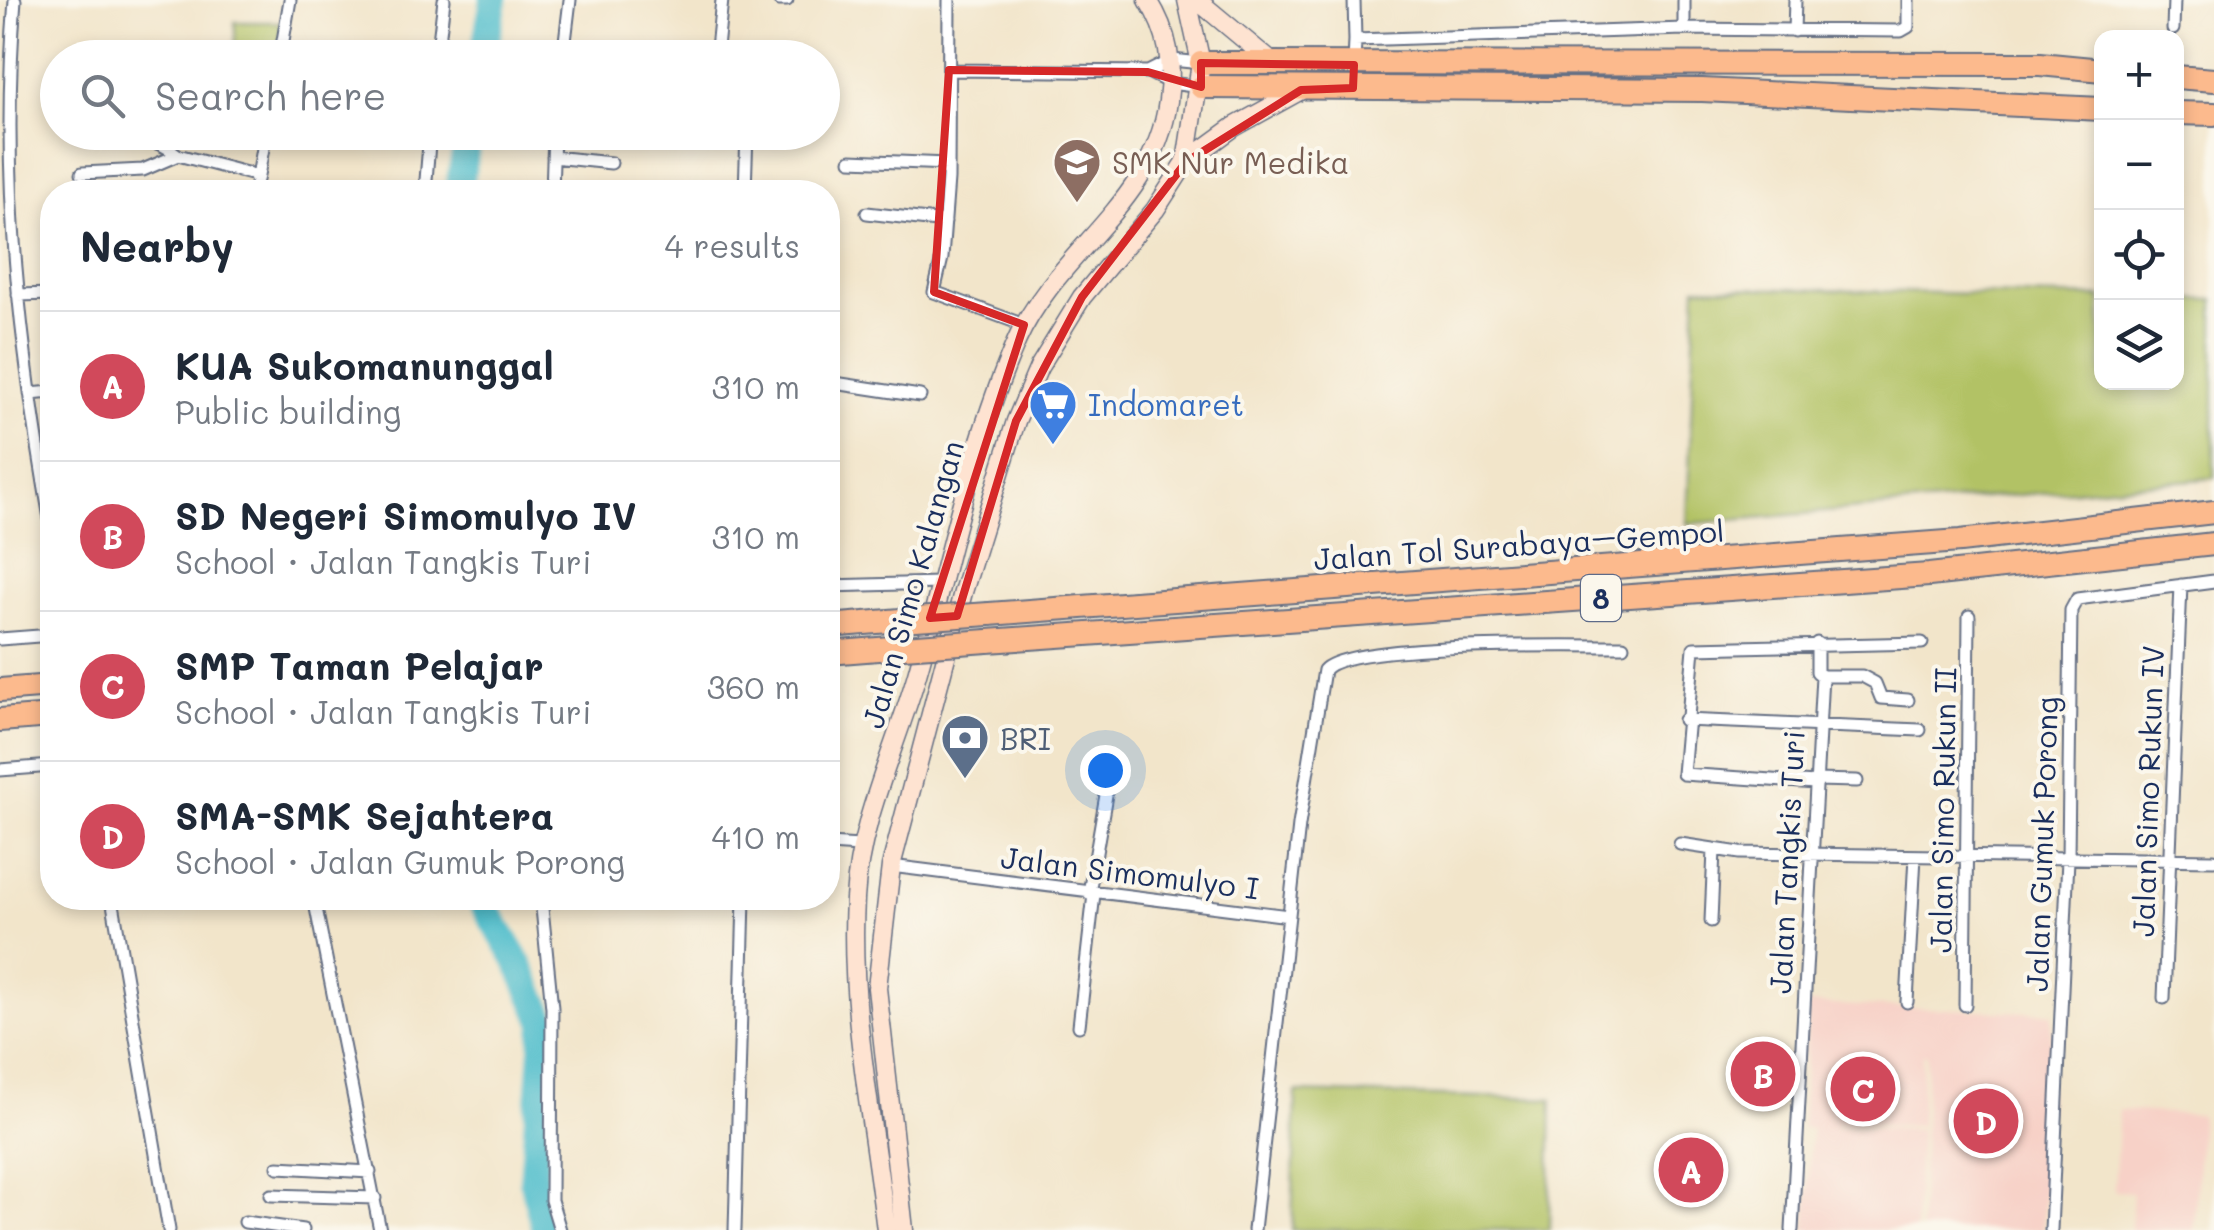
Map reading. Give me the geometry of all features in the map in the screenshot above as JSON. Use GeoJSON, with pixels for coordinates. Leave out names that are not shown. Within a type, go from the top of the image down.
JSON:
{"type":"FeatureCollection","features":[{"type":"Feature","properties":{"kind":"highway"},"geometry":{"type":"LineString","coordinates":[[1201,62],[1274,64],[1354,76],[2094,109]]}},
{"type":"Feature","properties":{"kind":"highway"},"geometry":{"type":"LineString","coordinates":[[1700,63],[1702,90]]}},
{"type":"Feature","properties":{"kind":"highway"},"geometry":{"type":"LineString","coordinates":[[1201,87],[1301,90],[1354,76],[1700,63],[2040,64],[2094,69]]}},
{"type":"Feature","properties":{"kind":"highway"},"geometry":{"type":"LineString","coordinates":[[2184,78],[2214,80]]}},
{"type":"Feature","properties":{"kind":"highway"},"geometry":{"type":"LineString","coordinates":[[2184,112],[2214,114]]}},
{"type":"Feature","properties":{"kind":"highway","name":"Jalan Tol Surabaya–Gempol"},"geometry":{"type":"LineString","coordinates":[[840,625],[1960,541],[2214,512]]}},
{"type":"Feature","properties":{"kind":"highway","name":"Jalan Tol Surabaya–Gempol"},"geometry":{"type":"LineString","coordinates":[[840,652],[1929,575],[2214,544]]}},
{"type":"Feature","properties":{"kind":"highway"},"geometry":{"type":"LineString","coordinates":[[0,690],[40,687]]}},
{"type":"Feature","properties":{"kind":"highway"},"geometry":{"type":"LineString","coordinates":[[0,720],[40,717]]}},
{"type":"Feature","properties":{"kind":"main road","name":"Jalan Simo Kalangan"},"geometry":{"type":"LineString","coordinates":[[886,1230],[854,989],[860,846],[918,672],[999,384],[1024,325],[1120,206],[1154,157],[1164,128],[1172,60],[1162,22],[1148,0]]}},
{"type":"Feature","properties":{"kind":"main road","name":"Jalan Simo Kalangan"},"geometry":{"type":"LineString","coordinates":[[904,1230],[878,988],[890,866],[964,589],[1016,421],[1039,367],[1082,297],[1155,210],[1186,162],[1201,87],[1201,62],[1187,0]]}},
{"type":"Feature","properties":{"kind":"main road"},"geometry":{"type":"LineString","coordinates":[[1197,0],[1274,64]]}},
{"type":"Feature","properties":{"kind":"main road"},"geometry":{"type":"LineString","coordinates":[[1186,162],[1234,127],[1301,90]]}},
{"type":"Feature","properties":{"kind":"main road"},"geometry":{"type":"LineString","coordinates":[[854,989],[878,988]]}},
{"type":"Feature","properties":{"kind":"street"},"geometry":{"type":"LineString","coordinates":[[15,0],[4,209],[40,456]]}},
{"type":"Feature","properties":{"kind":"street"},"geometry":{"type":"LineString","coordinates":[[283,40],[290,0]]}},
{"type":"Feature","properties":{"kind":"street"},"geometry":{"type":"LineString","coordinates":[[439,40],[444,0]]}},
{"type":"Feature","properties":{"kind":"street"},"geometry":{"type":"LineString","coordinates":[[565,40],[570,0]]}},
{"type":"Feature","properties":{"kind":"street"},"geometry":{"type":"LineString","coordinates":[[718,40],[722,0]]}},
{"type":"Feature","properties":{"kind":"street"},"geometry":{"type":"LineString","coordinates":[[779,0],[790,0]]}},
{"type":"Feature","properties":{"kind":"street"},"geometry":{"type":"LineString","coordinates":[[949,0],[948,164],[945,222],[934,292],[1024,325]]}},
{"type":"Feature","properties":{"kind":"street"},"geometry":{"type":"LineString","coordinates":[[1354,0],[1354,76]]}},
{"type":"Feature","properties":{"kind":"street"},"geometry":{"type":"LineString","coordinates":[[1684,0],[1684,29]]}},
{"type":"Feature","properties":{"kind":"street"},"geometry":{"type":"LineString","coordinates":[[1794,31],[1795,0]]}},
{"type":"Feature","properties":{"kind":"street"},"geometry":{"type":"LineString","coordinates":[[1355,40],[1684,29],[1905,30],[1908,0]]}},
{"type":"Feature","properties":{"kind":"street"},"geometry":{"type":"LineString","coordinates":[[2173,29],[2174,0]]}},
{"type":"Feature","properties":{"kind":"street"},"geometry":{"type":"LineString","coordinates":[[1148,72],[1172,60],[1201,62]]}},
{"type":"Feature","properties":{"kind":"street"},"geometry":{"type":"LineString","coordinates":[[950,70],[1148,72],[1170,83],[1201,87]]}},
{"type":"Feature","properties":{"kind":"street"},"geometry":{"type":"LineString","coordinates":[[172,150],[258,176]]}},
{"type":"Feature","properties":{"kind":"street"},"geometry":{"type":"LineString","coordinates":[[257,180],[263,150]]}},
{"type":"Feature","properties":{"kind":"street"},"geometry":{"type":"LineString","coordinates":[[426,180],[428,150]]}},
{"type":"Feature","properties":{"kind":"street"},"geometry":{"type":"LineString","coordinates":[[552,180],[553,150]]}},
{"type":"Feature","properties":{"kind":"street"},"geometry":{"type":"LineString","coordinates":[[745,180],[747,150]]}},
{"type":"Feature","properties":{"kind":"street"},"geometry":{"type":"LineString","coordinates":[[82,173],[144,170],[178,154]]}},
{"type":"Feature","properties":{"kind":"street"},"geometry":{"type":"LineString","coordinates":[[553,157],[611,162]]}},
{"type":"Feature","properties":{"kind":"street"},"geometry":{"type":"LineString","coordinates":[[850,160],[948,164]]}},
{"type":"Feature","properties":{"kind":"street"},"geometry":{"type":"LineString","coordinates":[[867,213],[945,222]]}},
{"type":"Feature","properties":{"kind":"street"},"geometry":{"type":"LineString","coordinates":[[18,295],[40,294]]}},
{"type":"Feature","properties":{"kind":"street"},"geometry":{"type":"LineString","coordinates":[[840,384],[920,396]]}},
{"type":"Feature","properties":{"kind":"street"},"geometry":{"type":"LineString","coordinates":[[30,394],[40,393]]}},
{"type":"Feature","properties":{"kind":"street","name":"Jalan Gumuk Porong"},"geometry":{"type":"LineString","coordinates":[[2051,1230],[2068,859],[2073,602],[2214,581]]}},
{"type":"Feature","properties":{"kind":"street"},"geometry":{"type":"LineString","coordinates":[[840,586],[940,583]]}},
{"type":"Feature","properties":{"kind":"street","name":"Jalan Simo Rukun IV"},"geometry":{"type":"LineString","coordinates":[[2164,998],[2180,585]]}},
{"type":"Feature","properties":{"kind":"street","name":"Jalan Simo Rukun II"},"geometry":{"type":"LineString","coordinates":[[1964,1004],[1969,616]]}},
{"type":"Feature","properties":{"kind":"street"},"geometry":{"type":"LineString","coordinates":[[0,640],[40,636]]}},
{"type":"Feature","properties":{"kind":"street","name":"Jalan Tangkis Turi"},"geometry":{"type":"LineString","coordinates":[[1792,1230],[1822,676],[1817,671],[1817,643]]}},
{"type":"Feature","properties":{"kind":"street"},"geometry":{"type":"LineString","coordinates":[[1857,781],[1683,774],[1684,720],[1694,648],[1922,643]]}},
{"type":"Feature","properties":{"kind":"street"},"geometry":{"type":"LineString","coordinates":[[1289,916],[1299,825],[1328,664],[1430,649],[1623,646]]}},
{"type":"Feature","properties":{"kind":"street"},"geometry":{"type":"LineString","coordinates":[[1822,676],[1862,676],[1875,683],[1881,698],[1908,700]]}},
{"type":"Feature","properties":{"kind":"street"},"geometry":{"type":"LineString","coordinates":[[1684,720],[1920,730]]}},
{"type":"Feature","properties":{"kind":"street"},"geometry":{"type":"LineString","coordinates":[[0,770],[40,767]]}},
{"type":"Feature","properties":{"kind":"street"},"geometry":{"type":"LineString","coordinates":[[1080,1026],[1091,894],[1106,796]]}},
{"type":"Feature","properties":{"kind":"street"},"geometry":{"type":"LineString","coordinates":[[1680,844],[1714,850],[1914,856],[2214,860]]}},
{"type":"Feature","properties":{"kind":"street"},"geometry":{"type":"LineString","coordinates":[[840,845],[860,846]]}},
{"type":"Feature","properties":{"kind":"street"},"geometry":{"type":"LineString","coordinates":[[1710,921],[1714,850]]}},
{"type":"Feature","properties":{"kind":"street"},"geometry":{"type":"LineString","coordinates":[[1907,1002],[1914,856]]}},
{"type":"Feature","properties":{"kind":"street","name":"Jalan Simomulyo I"},"geometry":{"type":"LineString","coordinates":[[890,866],[1289,916],[1254,1230]]}},
{"type":"Feature","properties":{"kind":"street"},"geometry":{"type":"LineString","coordinates":[[114,910],[169,1230]]}},
{"type":"Feature","properties":{"kind":"street"},"geometry":{"type":"LineString","coordinates":[[316,910],[380,1230]]}},
{"type":"Feature","properties":{"kind":"street"},"geometry":{"type":"LineString","coordinates":[[542,910],[552,1008],[552,1200],[560,1230]]}},
{"type":"Feature","properties":{"kind":"street"},"geometry":{"type":"LineString","coordinates":[[735,1230],[744,910]]}},
{"type":"Feature","properties":{"kind":"street"},"geometry":{"type":"LineString","coordinates":[[278,1167],[370,1172]]}},
{"type":"Feature","properties":{"kind":"street"},"geometry":{"type":"LineString","coordinates":[[271,1194],[375,1198]]}},
{"type":"Feature","properties":{"kind":"street"},"geometry":{"type":"LineString","coordinates":[[244,1222],[302,1230]]}},
{"type":"Feature","properties":{"kind":"highlighted area"},"geometry":{"type":"Polygon","coordinates":[[[1201,63],[1354,65],[1353,88],[1301,90],[1186,162],[1082,297],[1016,421],[957,616],[930,618],[1024,325],[934,292],[949,70],[1148,72],[1201,87],[1201,63]]]}},
{"type":"Feature","properties":{"kind":"shaded area"},"geometry":{"type":"Polygon","coordinates":[[[1808,1004],[2052,1013],[2043,1230],[1920,1230],[1927,1054],[1923,1055],[1920,1126],[1837,1124],[1836,1130],[1840,1126],[1920,1130],[1915,1230],[1806,1230],[1811,1129],[1802,1128],[1808,1004]]]}},
{"type":"Feature","properties":{"kind":"shaded area"},"geometry":{"type":"Polygon","coordinates":[[[2119,1110],[2201,1115],[2194,1230],[2131,1230],[2133,1192],[2114,1191],[2119,1110]]]}},
{"type":"Feature","properties":{"kind":"green space"},"geometry":{"type":"Polygon","coordinates":[[[235,22],[281,22],[281,40],[235,40],[235,22]]]}},
{"type":"Feature","properties":{"kind":"green space"},"geometry":{"type":"Polygon","coordinates":[[[1696,287],[2094,297],[2094,390],[2184,390],[2184,299],[2214,300],[2214,478],[1687,524],[1696,287]]]}},
{"type":"Feature","properties":{"kind":"green space"},"geometry":{"type":"Polygon","coordinates":[[[1296,1092],[1552,1099],[1549,1230],[1292,1230],[1296,1092]]]}},
{"type":"Feature","properties":{"kind":"waterway"},"geometry":{"type":"LineString","coordinates":[[486,40],[494,0]]}},
{"type":"Feature","properties":{"kind":"waterway"},"geometry":{"type":"LineString","coordinates":[[460,180],[466,150]]}},
{"type":"Feature","properties":{"kind":"waterway"},"geometry":{"type":"LineString","coordinates":[[487,910],[519,964],[545,1023],[533,1182],[545,1230]]}},
{"type":"Feature","properties":{"kind":"place","name":"SMK Nur Medika"},"geometry":{"type":"Point","coordinates":[1077,204]}},
{"type":"Feature","properties":{"kind":"place","name":"Indomaret"},"geometry":{"type":"Point","coordinates":[1053,446]}},
{"type":"Feature","properties":{"kind":"place","name":"BRI"},"geometry":{"type":"Point","coordinates":[965,780]}},
{"type":"Feature","properties":{"kind":"place","name":"SD Negeri Simomulyo IV"},"geometry":{"type":"Point","coordinates":[1763,1074]}},
{"type":"Feature","properties":{"kind":"place","name":"SMP Taman Pelajar"},"geometry":{"type":"Point","coordinates":[1863,1089]}},
{"type":"Feature","properties":{"kind":"place","name":"SMA-SMK Sejahtera"},"geometry":{"type":"Point","coordinates":[1986,1121]}},
{"type":"Feature","properties":{"kind":"place","name":"KUA Sukomanunggal"},"geometry":{"type":"Point","coordinates":[1691,1170]}}]}
